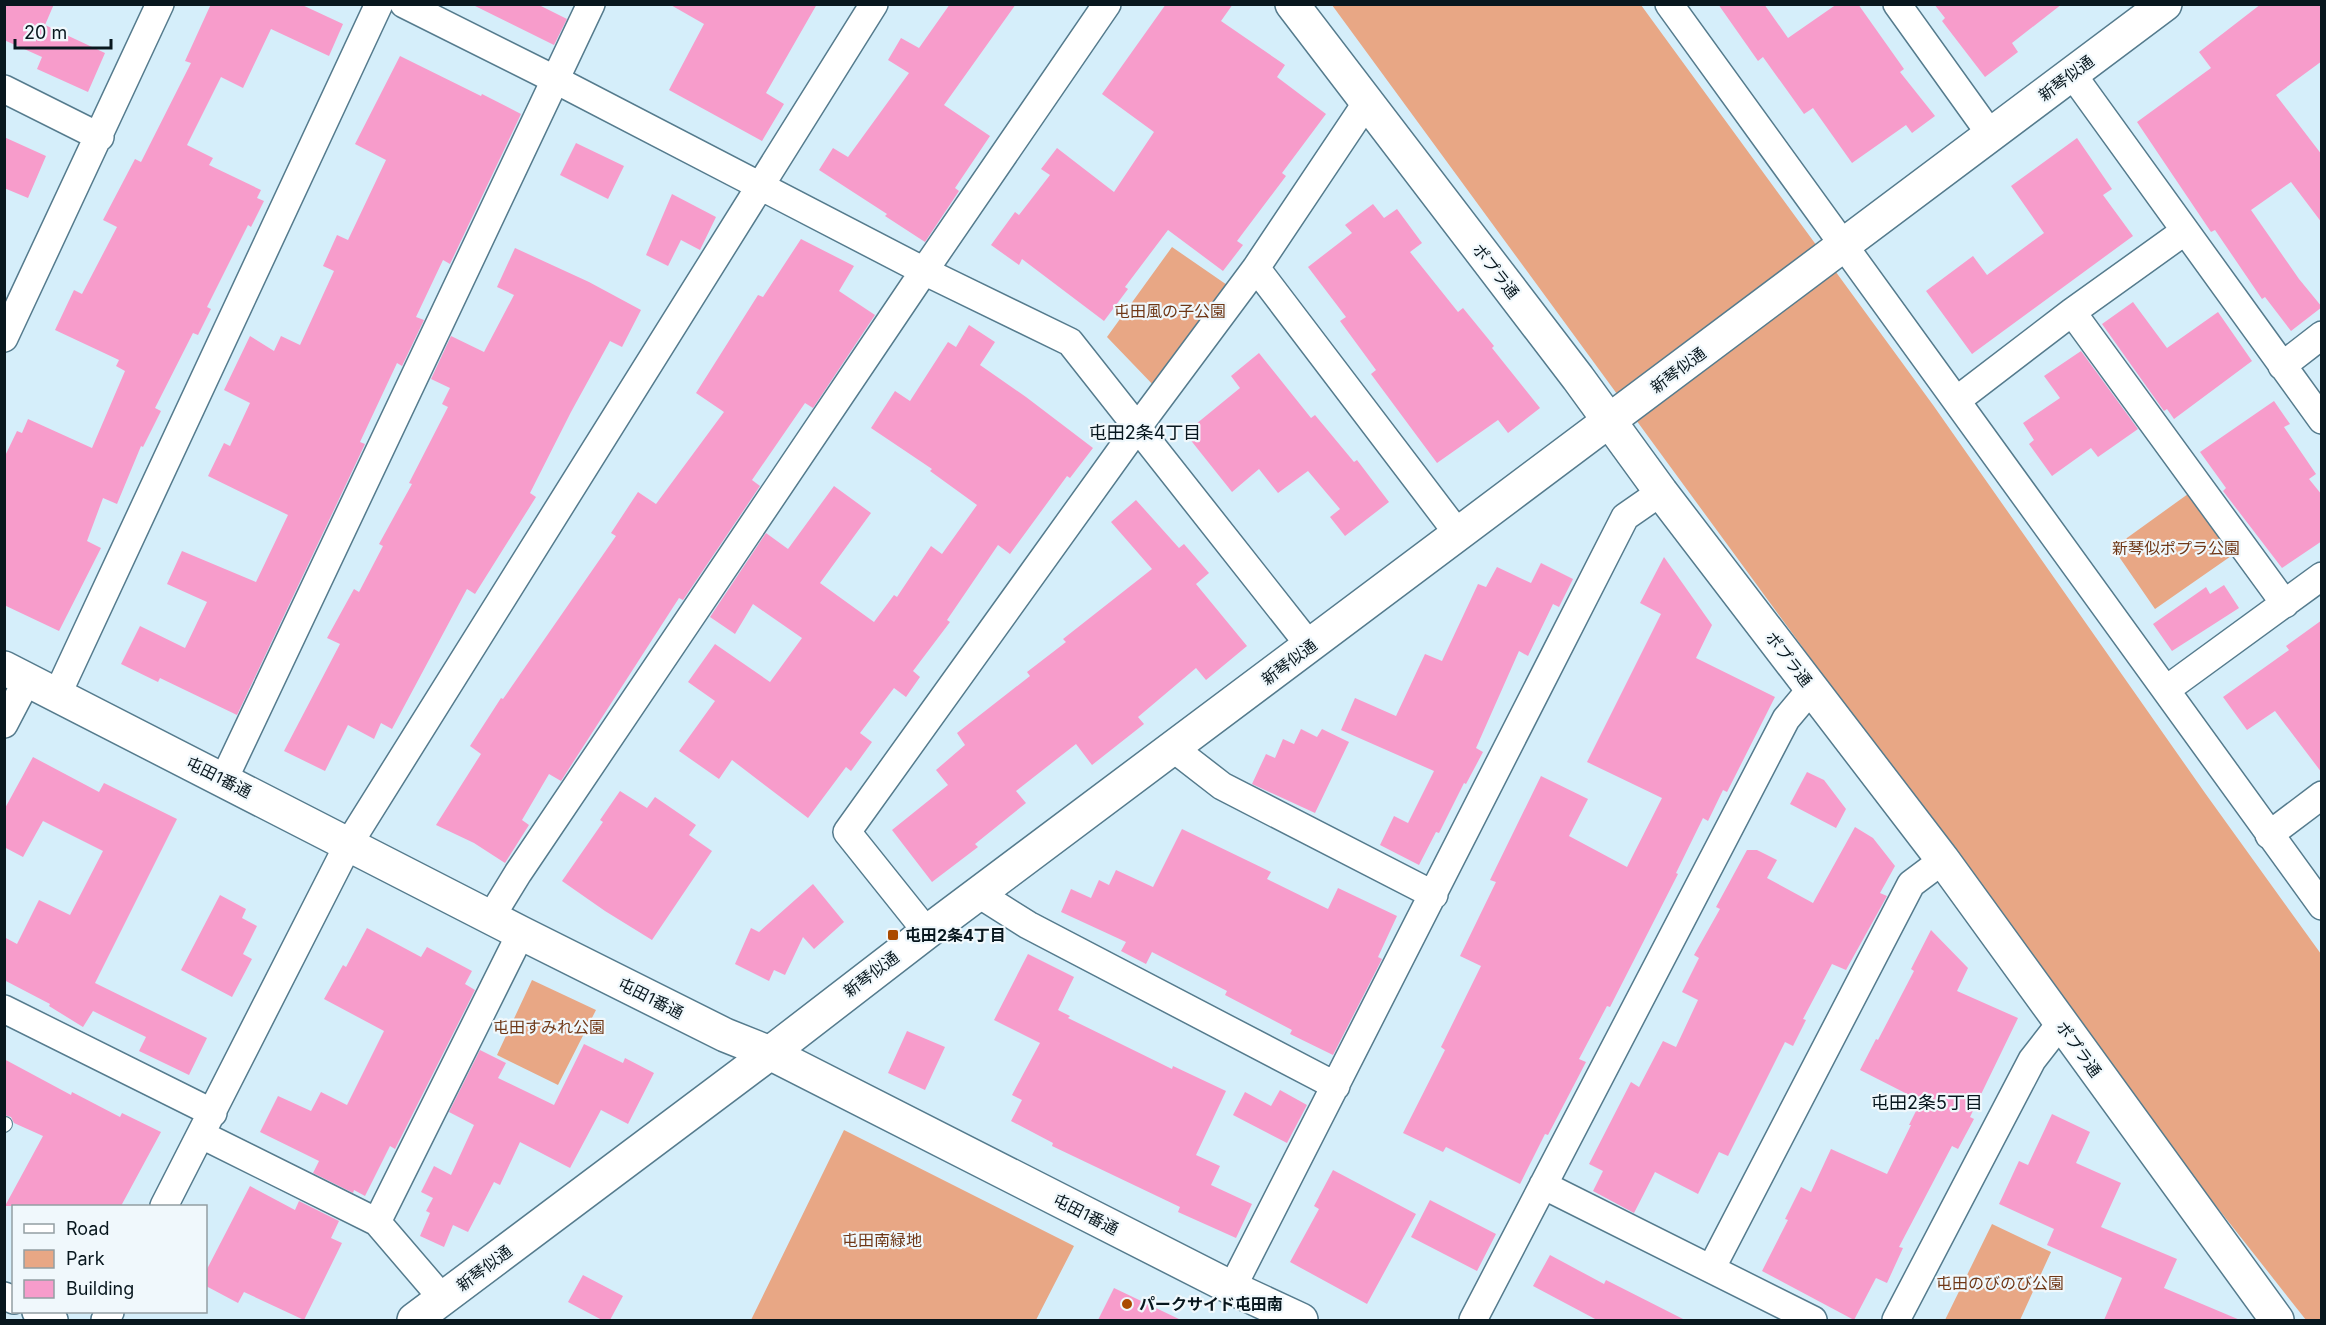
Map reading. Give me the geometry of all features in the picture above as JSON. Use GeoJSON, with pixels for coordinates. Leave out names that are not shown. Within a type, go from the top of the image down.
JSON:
{"type":"FeatureCollection","features":[{"type":"Feature","properties":{"kind":"street"},"geometry":{"type":"LineString","coordinates":[[4,338],[100,137],[160,4]]}},
{"type":"Feature","properties":{"kind":"street"},"geometry":{"type":"LineString","coordinates":[[57,695],[379,4]]}},
{"type":"Feature","properties":{"kind":"street"},"geometry":{"type":"LineString","coordinates":[[404,4],[760,184],[924,271],[1070,342],[1310,646]]}},
{"type":"Feature","properties":{"kind":"street"},"geometry":{"type":"LineString","coordinates":[[224,779],[591,4]]}},
{"type":"Feature","properties":{"kind":"street"},"geometry":{"type":"LineString","coordinates":[[165,1205],[348,845],[874,4]]}},
{"type":"Feature","properties":{"kind":"street"},"geometry":{"type":"LineString","coordinates":[[491,918],[531,853],[1107,4]]}},
{"type":"Feature","properties":{"kind":"street","name":"ポプラ通"},"geometry":{"type":"LineString","coordinates":[[1292,4],[1610,421],[1661,492],[1944,860],[2060,1024],[2277,1320]]}},
{"type":"Feature","properties":{"kind":"street"},"geometry":{"type":"LineString","coordinates":[[1670,4],[2166,689],[2268,835],[2322,906]]}},
{"type":"Feature","properties":{"kind":"street"},"geometry":{"type":"LineString","coordinates":[[1897,4],[1991,135]]}},
{"type":"Feature","properties":{"kind":"street","name":"新琴似通"},"geometry":{"type":"LineString","coordinates":[[414,1320],[927,932],[2165,4]]}},
{"type":"Feature","properties":{"kind":"street"},"geometry":{"type":"LineString","coordinates":[[2072,74],[2322,420]]}},
{"type":"Feature","properties":{"kind":"street"},"geometry":{"type":"LineString","coordinates":[[4,89],[100,137]]}},
{"type":"Feature","properties":{"kind":"street"},"geometry":{"type":"LineString","coordinates":[[927,932],[847,832],[1137,428],[1256,268],[1367,102]]}},
{"type":"Feature","properties":{"kind":"street"},"geometry":{"type":"LineString","coordinates":[[1957,400],[2072,312],[2185,231]]}},
{"type":"Feature","properties":{"kind":"street"},"geometry":{"type":"LineString","coordinates":[[1256,268],[1459,535]]}},
{"type":"Feature","properties":{"kind":"street"},"geometry":{"type":"LineString","coordinates":[[2072,312],[2285,604]]}},
{"type":"Feature","properties":{"kind":"street"},"geometry":{"type":"LineString","coordinates":[[2282,366],[2322,335]]}},
{"type":"Feature","properties":{"kind":"street"},"geometry":{"type":"LineString","coordinates":[[1232,1288],[1625,517],[1661,492]]}},
{"type":"Feature","properties":{"kind":"street"},"geometry":{"type":"LineString","coordinates":[[2166,689],[2322,576]]}},
{"type":"Feature","properties":{"kind":"street"},"geometry":{"type":"LineString","coordinates":[[4,724],[16,674]]}},
{"type":"Feature","properties":{"kind":"street","name":"屯田1番通"},"geometry":{"type":"LineString","coordinates":[[16,674],[491,918],[726,1035],[770,1053],[1232,1288],[1301,1320]]}},
{"type":"Feature","properties":{"kind":"street"},"geometry":{"type":"LineString","coordinates":[[1473,1320],[1786,719],[1812,688]]}},
{"type":"Feature","properties":{"kind":"street"},"geometry":{"type":"LineString","coordinates":[[1173,748],[1222,786],[1434,895]]}},
{"type":"Feature","properties":{"kind":"street"},"geometry":{"type":"LineString","coordinates":[[2268,835],[2322,795]]}},
{"type":"Feature","properties":{"kind":"street"},"geometry":{"type":"LineString","coordinates":[[1711,1269],[1911,884],[1944,860]]}},
{"type":"Feature","properties":{"kind":"street"},"geometry":{"type":"LineString","coordinates":[[979,894],[1028,925],[1336,1086]]}},
{"type":"Feature","properties":{"kind":"street"},"geometry":{"type":"LineString","coordinates":[[377,1222],[521,933]]}},
{"type":"Feature","properties":{"kind":"street"},"geometry":{"type":"LineString","coordinates":[[4,1009],[377,1222],[442,1299]]}},
{"type":"Feature","properties":{"kind":"street"},"geometry":{"type":"LineString","coordinates":[[1896,1320],[2032,1059],[2060,1024]]}},
{"type":"Feature","properties":{"kind":"street"},"geometry":{"type":"LineString","coordinates":[[1543,1185],[1813,1320]]}},
{"type":"Feature","properties":{"kind":"street"},"geometry":{"type":"LineString","coordinates":[[40,1313],[54,1320]]}},
{"type":"Feature","properties":{"kind":"green space"},"geometry":{"type":"Polygon","coordinates":[[[1332,5],[1641,5],[1933,405],[2205,793],[2321,954],[2321,1320],[2306,1320],[2157,1131],[1332,5]]]}},
{"type":"Feature","properties":{"kind":"green space","name":"屯田風の子公園"},"geometry":{"type":"Polygon","coordinates":[[[1172,247],[1230,287],[1157,389],[1107,337],[1172,247]]]}},
{"type":"Feature","properties":{"kind":"green space","name":"新琴似ポプラ公園"},"geometry":{"type":"Polygon","coordinates":[[[2188,494],[2234,554],[2155,609],[2113,548],[2188,494]]]}},
{"type":"Feature","properties":{"kind":"green space","name":"屯田すみれ公園"},"geometry":{"type":"Polygon","coordinates":[[[532,980],[596,1010],[558,1085],[497,1055],[532,980]]]}},
{"type":"Feature","properties":{"kind":"green space","name":"屯田南緑地"},"geometry":{"type":"Polygon","coordinates":[[[844,1130],[1074,1246],[1036,1320],[751,1320],[844,1130]]]}},
{"type":"Feature","properties":{"kind":"green space","name":"屯田のびのび公園"},"geometry":{"type":"Polygon","coordinates":[[[1992,1224],[2051,1252],[2020,1320],[1945,1320],[1992,1224]]]}},
{"type":"Feature","properties":{"kind":"building"},"geometry":{"type":"Polygon","coordinates":[[[4,4],[54,4],[45,25],[105,53],[88,92],[37,69],[42,57],[4,40],[4,4]]]}},
{"type":"Feature","properties":{"kind":"building"},"geometry":{"type":"Polygon","coordinates":[[[211,4],[300,4],[343,24],[329,56],[271,29],[243,88],[221,77],[187,145],[213,158],[209,165],[261,190],[257,198],[264,201],[251,227],[248,225],[207,307],[211,309],[198,335],[193,333],[155,408],[161,411],[143,447],[141,446],[117,504],[103,498],[87,541],[101,548],[59,631],[4,605],[4,458],[17,431],[22,433],[28,419],[92,448],[125,371],[116,366],[119,360],[55,330],[74,290],[82,294],[117,227],[103,220],[135,159],[141,162],[191,63],[185,61],[211,4]]]}},
{"type":"Feature","properties":{"kind":"building"},"geometry":{"type":"Polygon","coordinates":[[[471,4],[537,4],[567,19],[554,45],[471,4]]]}},
{"type":"Feature","properties":{"kind":"building"},"geometry":{"type":"Polygon","coordinates":[[[669,4],[817,4],[766,93],[784,104],[762,141],[669,90],[704,24],[669,4]]]}},
{"type":"Feature","properties":{"kind":"building"},"geometry":{"type":"Polygon","coordinates":[[[950,4],[1016,4],[944,105],[990,136],[955,188],[959,191],[925,242],[885,216],[887,214],[819,170],[833,148],[848,157],[909,73],[888,60],[901,38],[919,48],[950,4]]]}},
{"type":"Feature","properties":{"kind":"building"},"geometry":{"type":"Polygon","coordinates":[[[1166,4],[1233,4],[1221,21],[1285,65],[1277,77],[1326,114],[1282,173],[1286,176],[1237,241],[1243,245],[1223,271],[1168,230],[1125,287],[1128,289],[1104,321],[1022,259],[1019,265],[991,245],[1015,212],[1019,215],[1050,175],[1041,169],[1057,148],[1114,192],[1154,132],[1102,94],[1166,4]]]}},
{"type":"Feature","properties":{"kind":"building"},"geometry":{"type":"Polygon","coordinates":[[[1718,4],[1764,4],[1788,38],[1837,4],[1858,4],[1904,69],[1900,72],[1935,116],[1912,133],[1906,125],[1852,163],[1813,108],[1804,114],[1763,57],[1758,61],[1718,4]]]}},
{"type":"Feature","properties":{"kind":"building"},"geometry":{"type":"Polygon","coordinates":[[[1934,4],[2062,4],[2012,43],[2018,52],[1985,77],[1942,21],[1945,18],[1934,4]]]}},
{"type":"Feature","properties":{"kind":"building"},"geometry":{"type":"Polygon","coordinates":[[[2261,4],[2322,4],[2322,61],[2276,95],[2322,155],[2322,223],[2291,182],[2251,210],[2299,279],[2322,307],[2291,331],[2265,297],[2262,299],[2215,230],[2211,232],[2137,122],[2211,68],[2199,52],[2261,4]]]}},
{"type":"Feature","properties":{"kind":"building"},"geometry":{"type":"Polygon","coordinates":[[[400,56],[521,114],[450,264],[443,260],[416,317],[424,320],[402,366],[397,363],[360,442],[365,444],[237,715],[160,678],[158,682],[121,664],[140,626],[185,648],[207,602],[167,584],[182,551],[256,582],[288,515],[208,476],[224,443],[230,446],[250,403],[224,390],[250,336],[274,351],[281,336],[300,345],[334,271],[323,266],[337,235],[348,240],[386,160],[355,144],[400,56]]]}},
{"type":"Feature","properties":{"kind":"building"},"geometry":{"type":"Polygon","coordinates":[[[4,137],[46,156],[28,198],[4,188],[4,137]]]}},
{"type":"Feature","properties":{"kind":"building"},"geometry":{"type":"Polygon","coordinates":[[[2077,138],[2112,189],[2103,195],[2133,236],[1972,354],[1926,291],[1973,256],[1987,275],[2044,233],[2011,186],[2077,138]]]}},
{"type":"Feature","properties":{"kind":"building"},"geometry":{"type":"Polygon","coordinates":[[[576,143],[624,166],[608,199],[560,175],[576,143]]]}},
{"type":"Feature","properties":{"kind":"building"},"geometry":{"type":"Polygon","coordinates":[[[672,194],[716,217],[700,250],[681,240],[668,266],[646,255],[672,194]]]}},
{"type":"Feature","properties":{"kind":"building"},"geometry":{"type":"Polygon","coordinates":[[[1373,204],[1384,218],[1397,209],[1422,243],[1410,252],[1458,312],[1463,308],[1540,408],[1508,433],[1498,420],[1437,463],[1371,374],[1376,370],[1340,321],[1346,317],[1308,267],[1352,233],[1345,225],[1373,204]]]}},
{"type":"Feature","properties":{"kind":"building"},"geometry":{"type":"Polygon","coordinates":[[[801,239],[854,266],[839,291],[875,315],[813,408],[805,403],[752,480],[760,486],[683,600],[679,598],[561,781],[549,774],[522,820],[529,825],[505,863],[474,843],[436,825],[481,754],[470,746],[501,698],[503,699],[616,536],[611,533],[638,492],[656,504],[724,412],[696,393],[758,295],[763,297],[801,239]]]}},
{"type":"Feature","properties":{"kind":"building"},"geometry":{"type":"Polygon","coordinates":[[[515,248],[589,282],[641,310],[622,347],[610,341],[530,493],[536,497],[475,594],[467,589],[392,729],[381,723],[374,739],[348,725],[325,771],[284,751],[340,644],[327,638],[354,589],[359,592],[383,546],[379,544],[412,484],[409,483],[448,407],[442,404],[450,388],[431,379],[451,336],[484,352],[514,295],[497,287],[515,248]]]}},
{"type":"Feature","properties":{"kind":"building"},"geometry":{"type":"Polygon","coordinates":[[[2133,302],[2167,348],[2218,312],[2252,361],[2174,419],[2167,409],[2164,411],[2102,324],[2133,302]]]}},
{"type":"Feature","properties":{"kind":"building"},"geometry":{"type":"Polygon","coordinates":[[[969,325],[995,342],[980,365],[1093,448],[1070,478],[1067,476],[1010,554],[998,545],[947,620],[950,622],[913,671],[920,677],[906,697],[894,688],[860,733],[872,742],[851,771],[846,767],[808,818],[732,760],[719,779],[679,751],[715,701],[688,682],[715,644],[770,682],[802,638],[753,604],[735,634],[710,617],[766,533],[788,549],[834,486],[871,513],[820,583],[874,622],[894,595],[897,597],[931,546],[942,554],[977,505],[930,471],[932,469],[871,428],[895,391],[910,401],[948,342],[956,347],[969,325]]]}},
{"type":"Feature","properties":{"kind":"building"},"geometry":{"type":"Polygon","coordinates":[[[2081,351],[2138,429],[2098,457],[2091,448],[2052,476],[2029,444],[2034,440],[2023,423],[2060,398],[2044,376],[2081,351]]]}},
{"type":"Feature","properties":{"kind":"building"},"geometry":{"type":"Polygon","coordinates":[[[1259,353],[1311,418],[1315,415],[1354,462],[1357,460],[1389,502],[1345,536],[1330,517],[1340,509],[1308,471],[1278,493],[1259,469],[1232,492],[1185,433],[1240,388],[1231,376],[1259,353]]]}},
{"type":"Feature","properties":{"kind":"building"},"geometry":{"type":"Polygon","coordinates":[[[2274,401],[2290,424],[2284,427],[2316,474],[2309,479],[2322,495],[2322,541],[2282,568],[2223,491],[2226,488],[2200,452],[2274,401]]]}},
{"type":"Feature","properties":{"kind":"building"},"geometry":{"type":"Polygon","coordinates":[[[1136,500],[1179,548],[1184,544],[1209,573],[1196,584],[1247,646],[1206,680],[1196,668],[1138,717],[1144,724],[1092,765],[1076,744],[1016,791],[1026,803],[975,844],[978,847],[932,882],[892,830],[948,785],[936,770],[965,745],[957,733],[1030,676],[1027,672],[1066,642],[1063,639],[1152,569],[1111,522],[1136,500]]]}},
{"type":"Feature","properties":{"kind":"building"},"geometry":{"type":"Polygon","coordinates":[[[1664,557],[1712,625],[1696,658],[1775,697],[1727,792],[1723,790],[1708,821],[1703,818],[1676,873],[1678,874],[1610,1007],[1607,1006],[1579,1059],[1586,1062],[1548,1135],[1545,1134],[1520,1184],[1446,1147],[1443,1152],[1403,1133],[1445,1050],[1441,1047],[1481,966],[1460,956],[1496,882],[1490,880],[1541,776],[1588,799],[1569,836],[1627,867],[1662,798],[1587,762],[1661,614],[1640,603],[1664,557]]]}},
{"type":"Feature","properties":{"kind":"building"},"geometry":{"type":"Polygon","coordinates":[[[1541,563],[1573,579],[1559,607],[1553,604],[1528,656],[1519,651],[1476,748],[1483,752],[1419,865],[1380,845],[1394,816],[1408,823],[1434,771],[1341,730],[1355,698],[1396,716],[1425,654],[1442,661],[1478,584],[1486,587],[1497,567],[1531,583],[1541,563]]]}},
{"type":"Feature","properties":{"kind":"building"},"geometry":{"type":"Polygon","coordinates":[[[2224,585],[2239,608],[2172,651],[2153,624],[2206,587],[2210,594],[2224,585]]]}},
{"type":"Feature","properties":{"kind":"building"},"geometry":{"type":"Polygon","coordinates":[[[2322,620],[2322,773],[2275,711],[2247,730],[2223,697],[2289,650],[2286,646],[2322,620]]]}},
{"type":"Feature","properties":{"kind":"building"},"geometry":{"type":"Polygon","coordinates":[[[1301,729],[1317,737],[1322,729],[1349,742],[1315,813],[1252,784],[1266,754],[1275,758],[1283,739],[1294,744],[1301,729]]]}},
{"type":"Feature","properties":{"kind":"building"},"geometry":{"type":"Polygon","coordinates":[[[33,757],[99,792],[104,783],[177,819],[95,983],[207,1038],[189,1075],[139,1051],[146,1037],[93,1011],[83,1027],[49,1006],[50,1004],[4,980],[4,937],[17,944],[39,900],[70,915],[103,851],[43,821],[23,857],[4,847],[4,810],[33,757]]]}},
{"type":"Feature","properties":{"kind":"building"},"geometry":{"type":"Polygon","coordinates":[[[1807,772],[1824,780],[1846,809],[1836,828],[1790,804],[1807,772]]]}},
{"type":"Feature","properties":{"kind":"building"},"geometry":{"type":"Polygon","coordinates":[[[620,791],[647,808],[655,797],[696,825],[689,835],[712,851],[652,940],[562,881],[603,822],[600,820],[620,791]]]}},
{"type":"Feature","properties":{"kind":"building"},"geometry":{"type":"Polygon","coordinates":[[[1855,827],[1873,838],[1895,866],[1880,893],[1887,896],[1846,970],[1832,964],[1803,1019],[1806,1020],[1793,1046],[1785,1042],[1728,1156],[1719,1152],[1698,1194],[1655,1172],[1634,1213],[1593,1191],[1603,1171],[1589,1164],[1631,1082],[1639,1087],[1663,1041],[1676,1047],[1698,1000],[1682,992],[1699,958],[1694,955],[1720,909],[1716,907],[1747,850],[1757,850],[1777,860],[1767,878],[1813,903],[1855,827]]]}},
{"type":"Feature","properties":{"kind":"building"},"geometry":{"type":"Polygon","coordinates":[[[1182,829],[1271,872],[1267,879],[1328,909],[1338,888],[1397,916],[1378,957],[1382,959],[1333,1055],[1290,1034],[1292,1030],[1225,995],[1227,991],[1152,952],[1146,964],[1121,951],[1126,942],[1061,912],[1071,889],[1091,898],[1099,880],[1109,885],[1116,870],[1153,887],[1182,829]]]}},
{"type":"Feature","properties":{"kind":"building"},"geometry":{"type":"Polygon","coordinates":[[[813,884],[844,922],[814,949],[803,937],[785,975],[774,970],[769,981],[735,964],[751,928],[759,932],[813,884]]]}},
{"type":"Feature","properties":{"kind":"building"},"geometry":{"type":"Polygon","coordinates":[[[220,895],[246,909],[242,918],[257,926],[243,954],[252,959],[232,997],[181,970],[220,895]]]}},
{"type":"Feature","properties":{"kind":"building"},"geometry":{"type":"Polygon","coordinates":[[[367,928],[421,957],[427,947],[472,971],[465,984],[475,990],[395,1149],[390,1146],[365,1196],[354,1190],[353,1193],[313,1173],[319,1161],[260,1132],[278,1096],[311,1111],[321,1092],[347,1105],[384,1031],[324,999],[343,965],[346,967],[367,928]]]}},
{"type":"Feature","properties":{"kind":"building"},"geometry":{"type":"Polygon","coordinates":[[[1931,930],[1968,968],[1957,991],[2018,1018],[1970,1117],[1974,1119],[1958,1149],[1952,1146],[1899,1247],[1903,1248],[1887,1283],[1876,1278],[1854,1320],[1762,1271],[1788,1220],[1785,1219],[1801,1187],[1811,1192],[1831,1149],[1887,1174],[1921,1101],[1860,1070],[1914,971],[1911,969],[1931,930]]]}},
{"type":"Feature","properties":{"kind":"building"},"geometry":{"type":"Polygon","coordinates":[[[1028,954],[1074,977],[1058,1010],[1070,1016],[1068,1018],[1172,1069],[1173,1066],[1226,1091],[1196,1155],[1220,1166],[1211,1185],[1252,1204],[1236,1238],[1178,1212],[1180,1207],[1052,1146],[1053,1143],[1011,1121],[1022,1100],[1012,1095],[1040,1043],[994,1020],[1028,954]]]}},
{"type":"Feature","properties":{"kind":"building"},"geometry":{"type":"Polygon","coordinates":[[[907,1031],[945,1047],[925,1090],[888,1073],[907,1031]]]}},
{"type":"Feature","properties":{"kind":"building"},"geometry":{"type":"Polygon","coordinates":[[[584,1044],[623,1063],[625,1058],[654,1073],[628,1124],[601,1110],[570,1168],[520,1142],[500,1185],[494,1182],[468,1232],[453,1225],[444,1247],[420,1236],[430,1213],[426,1211],[433,1198],[421,1192],[434,1166],[451,1175],[474,1125],[449,1112],[480,1050],[506,1063],[498,1078],[554,1105],[584,1044]]]}},
{"type":"Feature","properties":{"kind":"building"},"geometry":{"type":"Polygon","coordinates":[[[4,1059],[71,1095],[72,1092],[120,1117],[122,1113],[161,1132],[122,1205],[5,1206],[43,1136],[14,1123],[11,1117],[4,1115],[4,1059]]]}},
{"type":"Feature","properties":{"kind":"building"},"geometry":{"type":"Polygon","coordinates":[[[1280,1090],[1307,1105],[1287,1143],[1233,1115],[1245,1092],[1271,1106],[1280,1090]]]}},
{"type":"Feature","properties":{"kind":"building"},"geometry":{"type":"Polygon","coordinates":[[[2052,1114],[2090,1132],[2076,1163],[2121,1183],[2101,1227],[2177,1259],[2164,1288],[2240,1320],[2104,1320],[2122,1278],[2047,1245],[2054,1229],[1999,1204],[2019,1161],[2028,1165],[2052,1114]]]}},
{"type":"Feature","properties":{"kind":"building"},"geometry":{"type":"Polygon","coordinates":[[[1333,1170],[1416,1214],[1367,1304],[1290,1262],[1319,1209],[1314,1206],[1333,1170]]]}},
{"type":"Feature","properties":{"kind":"building"},"geometry":{"type":"Polygon","coordinates":[[[250,1186],[295,1210],[299,1201],[339,1221],[331,1238],[342,1243],[304,1320],[244,1292],[238,1303],[207,1287],[207,1269],[250,1186]]]}},
{"type":"Feature","properties":{"kind":"building"},"geometry":{"type":"Polygon","coordinates":[[[1430,1200],[1496,1234],[1477,1271],[1411,1237],[1430,1200]]]}},
{"type":"Feature","properties":{"kind":"building"},"geometry":{"type":"Polygon","coordinates":[[[1550,1255],[1604,1284],[1606,1280],[1685,1320],[1597,1320],[1533,1286],[1550,1255]]]}},
{"type":"Feature","properties":{"kind":"building"},"geometry":{"type":"Polygon","coordinates":[[[583,1275],[623,1296],[610,1320],[602,1320],[568,1302],[583,1275]]]}},
{"type":"Feature","properties":{"kind":"building","name":"パークサイド屯田南"},"geometry":{"type":"Polygon","coordinates":[[[1114,1288],[1181,1320],[1098,1320],[1114,1288]]]}},
{"type":"Feature","properties":{"kind":"place","name":"屯田2条4丁目"},"geometry":{"type":"Point","coordinates":[893,935]}},
{"type":"Feature","properties":{"kind":"place","name":"パークサイド屯田南"},"geometry":{"type":"Point","coordinates":[1127,1304]}},
{"type":"Feature","properties":{"kind":"district","name":"屯田2条4丁目"},"geometry":{"type":"Point","coordinates":[1145,433]}},
{"type":"Feature","properties":{"kind":"district","name":"屯田2条5丁目"},"geometry":{"type":"Point","coordinates":[1927,1103]}}]}
